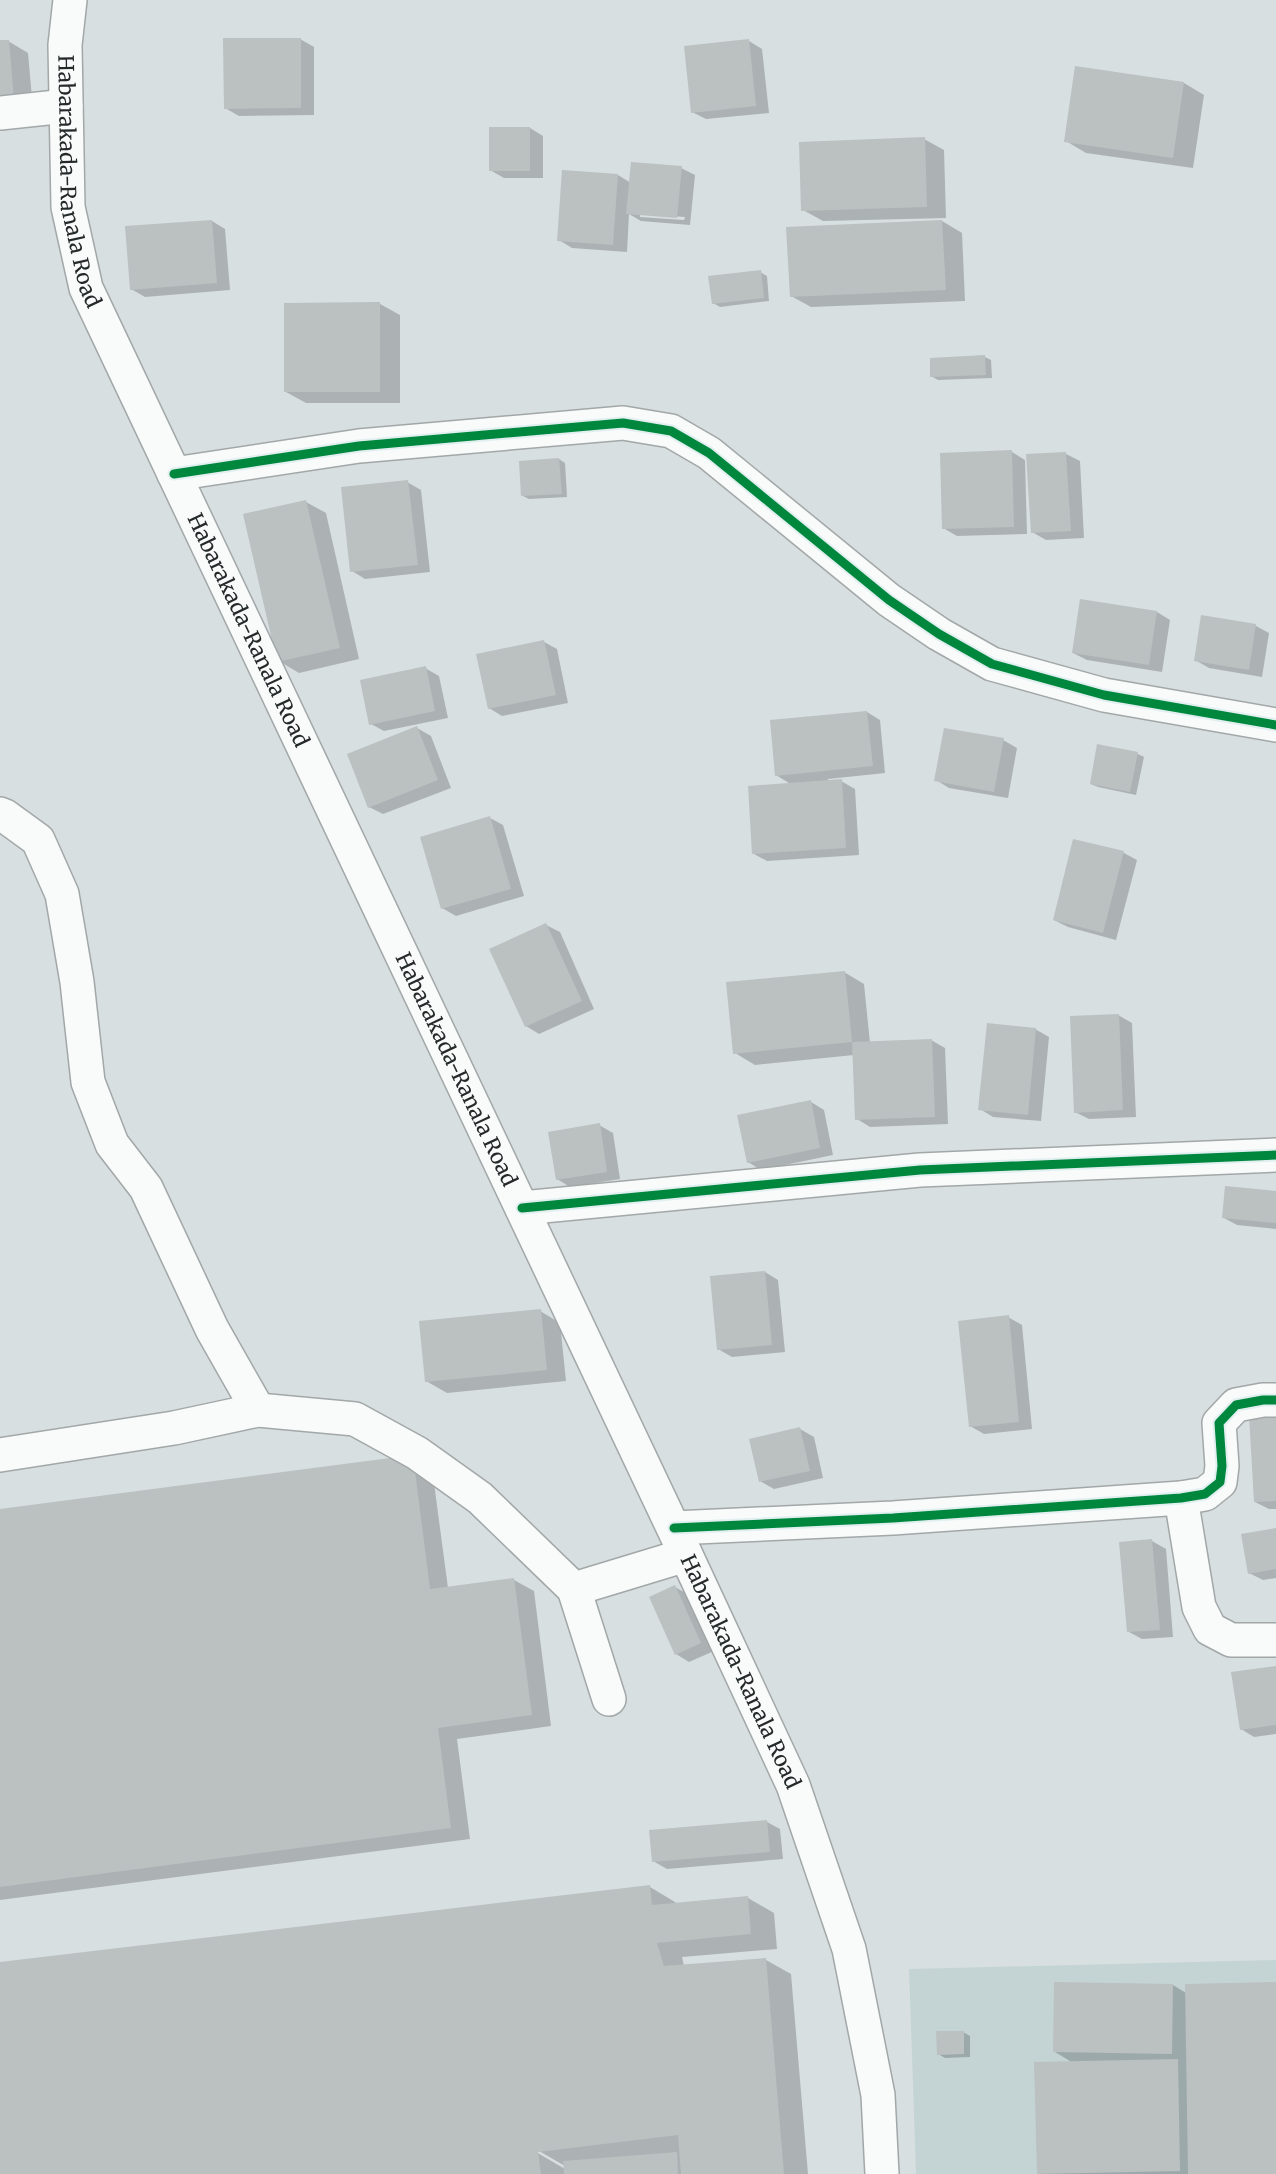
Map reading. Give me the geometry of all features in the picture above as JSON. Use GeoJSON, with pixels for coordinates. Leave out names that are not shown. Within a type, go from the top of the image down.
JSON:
{"type":"FeatureCollection","features":[{"type":"Feature","properties":{"kind":"street","name":"Habarakada-Ranala Road"},"geometry":{"type":"LineString","coordinates":[[70,0],[65,45],[68,207],[86,288],[793,1785],[849,1949],[878,2095],[882,2174]]}},
{"type":"Feature","properties":{"kind":"street"},"geometry":{"type":"LineString","coordinates":[[0,113],[66,106]]}},
{"type":"Feature","properties":{"kind":"street"},"geometry":{"type":"LineString","coordinates":[[174,474],[359,446],[622,423],[671,431],[709,453],[889,600],[939,634],[992,664],[1104,695],[1276,725]]}},
{"type":"Feature","properties":{"kind":"street"},"geometry":{"type":"LineString","coordinates":[[0,814],[38,840],[62,894],[77,982],[88,1082],[112,1144],[146,1188],[212,1329],[258,1410]]}},
{"type":"Feature","properties":{"kind":"street"},"geometry":{"type":"LineString","coordinates":[[522,1208],[920,1170],[1276,1155]]}},
{"type":"Feature","properties":{"kind":"street"},"geometry":{"type":"LineString","coordinates":[[574,1589],[680,1542],[893,1518],[1181,1498],[1205,1494],[1220,1482],[1222,1466],[1219,1423],[1236,1405],[1276,1400]]}},
{"type":"Feature","properties":{"kind":"street"},"geometry":{"type":"LineString","coordinates":[[0,1455],[174,1428],[258,1410],[355,1419],[417,1453],[480,1498],[574,1589],[609,1699]]}},
{"type":"Feature","properties":{"kind":"street"},"geometry":{"type":"LineString","coordinates":[[1181,1498],[1199,1607],[1210,1629],[1231,1640],[1276,1640]]}},
{"type":"Feature","properties":{"kind":"shaded area"},"geometry":{"type":"Polygon","coordinates":[[[1276,1960],[1276,2174],[916,2174],[909,1969],[1276,1960]]]}},
{"type":"Feature","properties":{"kind":"building"},"geometry":{"type":"Polygon","coordinates":[[[223,38],[301,38],[301,108],[224,109],[223,38]]]}},
{"type":"Feature","properties":{"kind":"building"},"geometry":{"type":"Polygon","coordinates":[[[749,39],[756,106],[691,113],[684,46],[749,39]]]}},
{"type":"Feature","properties":{"kind":"building"},"geometry":{"type":"Polygon","coordinates":[[[0,40],[9,40],[14,99],[0,100],[0,40]]]}},
{"type":"Feature","properties":{"kind":"building"},"geometry":{"type":"Polygon","coordinates":[[[1075,66],[1184,82],[1173,158],[1064,142],[1075,66]]]}},
{"type":"Feature","properties":{"kind":"building"},"geometry":{"type":"Polygon","coordinates":[[[489,127],[530,127],[530,171],[489,171],[489,127]]]}},
{"type":"Feature","properties":{"kind":"building"},"geometry":{"type":"Polygon","coordinates":[[[925,137],[927,207],[801,211],[799,142],[925,137]]]}},
{"type":"Feature","properties":{"kind":"building"},"geometry":{"type":"Polygon","coordinates":[[[631,162],[682,166],[677,218],[626,214],[631,162]]]}},
{"type":"Feature","properties":{"kind":"building"},"geometry":{"type":"Polygon","coordinates":[[[562,170],[618,174],[613,245],[557,241],[562,170]]]}},
{"type":"Feature","properties":{"kind":"building"},"geometry":{"type":"Polygon","coordinates":[[[212,220],[217,283],[130,290],[125,226],[212,220]]]}},
{"type":"Feature","properties":{"kind":"building"},"geometry":{"type":"Polygon","coordinates":[[[942,220],[946,290],[790,297],[786,227],[942,220]]]}},
{"type":"Feature","properties":{"kind":"building"},"geometry":{"type":"Polygon","coordinates":[[[761,270],[764,298],[712,304],[708,276],[761,270]]]}},
{"type":"Feature","properties":{"kind":"building"},"geometry":{"type":"Polygon","coordinates":[[[380,302],[380,392],[284,392],[284,303],[380,302]]]}},
{"type":"Feature","properties":{"kind":"building"},"geometry":{"type":"Polygon","coordinates":[[[985,355],[986,375],[930,377],[930,358],[985,355]]]}},
{"type":"Feature","properties":{"kind":"building"},"geometry":{"type":"Polygon","coordinates":[[[1012,450],[1014,527],[942,529],[940,453],[1012,450]]]}},
{"type":"Feature","properties":{"kind":"building"},"geometry":{"type":"Polygon","coordinates":[[[1066,452],[1071,531],[1031,533],[1026,454],[1066,452]]]}},
{"type":"Feature","properties":{"kind":"building"},"geometry":{"type":"Polygon","coordinates":[[[559,458],[562,494],[521,496],[519,461],[559,458]]]}},
{"type":"Feature","properties":{"kind":"building"},"geometry":{"type":"Polygon","coordinates":[[[408,480],[418,565],[350,572],[341,487],[408,480]]]}},
{"type":"Feature","properties":{"kind":"building"},"geometry":{"type":"Polygon","coordinates":[[[306,500],[340,648],[277,662],[243,514],[306,500]]]}},
{"type":"Feature","properties":{"kind":"building"},"geometry":{"type":"Polygon","coordinates":[[[1080,599],[1157,611],[1149,665],[1072,653],[1080,599]]]}},
{"type":"Feature","properties":{"kind":"building"},"geometry":{"type":"Polygon","coordinates":[[[1201,615],[1256,624],[1249,670],[1194,661],[1201,615]]]}},
{"type":"Feature","properties":{"kind":"building"},"geometry":{"type":"Polygon","coordinates":[[[544,640],[556,695],[488,709],[476,654],[544,640]]]}},
{"type":"Feature","properties":{"kind":"building"},"geometry":{"type":"Polygon","coordinates":[[[426,666],[435,711],[369,725],[360,680],[426,666]]]}},
{"type":"Feature","properties":{"kind":"building"},"geometry":{"type":"Polygon","coordinates":[[[867,711],[873,766],[775,776],[770,720],[867,711]]]}},
{"type":"Feature","properties":{"kind":"building"},"geometry":{"type":"Polygon","coordinates":[[[417,726],[438,780],[368,808],[347,754],[417,726]]]}},
{"type":"Feature","properties":{"kind":"building"},"geometry":{"type":"Polygon","coordinates":[[[944,728],[1004,738],[994,792],[934,781],[944,728]]]}},
{"type":"Feature","properties":{"kind":"building"},"geometry":{"type":"Polygon","coordinates":[[[1097,744],[1138,752],[1130,792],[1090,784],[1097,744]]]}},
{"type":"Feature","properties":{"kind":"building"},"geometry":{"type":"Polygon","coordinates":[[[842,779],[846,848],[752,854],[748,786],[842,779]]]}},
{"type":"Feature","properties":{"kind":"building"},"geometry":{"type":"Polygon","coordinates":[[[490,816],[511,889],[441,909],[420,837],[490,816]]]}},
{"type":"Feature","properties":{"kind":"building"},"geometry":{"type":"Polygon","coordinates":[[[1073,839],[1124,851],[1103,933],[1053,920],[1073,839]]]}},
{"type":"Feature","properties":{"kind":"building"},"geometry":{"type":"Polygon","coordinates":[[[546,923],[582,1001],[525,1027],[489,949],[546,923]]]}},
{"type":"Feature","properties":{"kind":"building"},"geometry":{"type":"Polygon","coordinates":[[[845,971],[852,1042],[733,1054],[726,982],[845,971]]]}},
{"type":"Feature","properties":{"kind":"building"},"geometry":{"type":"Polygon","coordinates":[[[1119,1014],[1123,1110],[1074,1113],[1070,1016],[1119,1014]]]}},
{"type":"Feature","properties":{"kind":"building"},"geometry":{"type":"Polygon","coordinates":[[[987,1023],[1036,1028],[1028,1115],[978,1110],[987,1023]]]}},
{"type":"Feature","properties":{"kind":"building"},"geometry":{"type":"Polygon","coordinates":[[[932,1039],[935,1117],[855,1120],[852,1042],[932,1039]]]}},
{"type":"Feature","properties":{"kind":"building"},"geometry":{"type":"Polygon","coordinates":[[[811,1100],[820,1148],[747,1163],[737,1115],[811,1100]]]}},
{"type":"Feature","properties":{"kind":"building"},"geometry":{"type":"Polygon","coordinates":[[[600,1123],[607,1172],[556,1180],[548,1132],[600,1123]]]}},
{"type":"Feature","properties":{"kind":"building"},"geometry":{"type":"Polygon","coordinates":[[[1225,1186],[1276,1191],[1276,1223],[1222,1218],[1225,1186]]]}},
{"type":"Feature","properties":{"kind":"building"},"geometry":{"type":"Polygon","coordinates":[[[765,1271],[772,1345],[717,1350],[710,1276],[765,1271]]]}},
{"type":"Feature","properties":{"kind":"building"},"geometry":{"type":"Polygon","coordinates":[[[541,1309],[547,1370],[425,1382],[419,1321],[541,1309]]]}},
{"type":"Feature","properties":{"kind":"building"},"geometry":{"type":"Polygon","coordinates":[[[1009,1315],[1019,1422],[969,1427],[958,1321],[1009,1315]]]}},
{"type":"Feature","properties":{"kind":"building"},"geometry":{"type":"Polygon","coordinates":[[[1276,1413],[1276,1501],[1254,1502],[1249,1415],[1276,1413]]]}},
{"type":"Feature","properties":{"kind":"building"},"geometry":{"type":"Polygon","coordinates":[[[800,1427],[810,1471],[759,1482],[749,1439],[800,1427]]]}},
{"type":"Feature","properties":{"kind":"building"},"geometry":{"type":"Polygon","coordinates":[[[413,1455],[430,1589],[514,1578],[532,1715],[438,1728],[451,1828],[0,1887],[0,1509],[413,1455]]]}},
{"type":"Feature","properties":{"kind":"building"},"geometry":{"type":"Polygon","coordinates":[[[1276,1528],[1276,1569],[1248,1574],[1241,1534],[1276,1528]]]}},
{"type":"Feature","properties":{"kind":"building"},"geometry":{"type":"Polygon","coordinates":[[[1152,1539],[1160,1630],[1127,1632],[1119,1542],[1152,1539]]]}},
{"type":"Feature","properties":{"kind":"building"},"geometry":{"type":"Polygon","coordinates":[[[675,1585],[701,1643],[675,1655],[649,1597],[675,1585]]]}},
{"type":"Feature","properties":{"kind":"building"},"geometry":{"type":"Polygon","coordinates":[[[1276,1666],[1276,1725],[1240,1730],[1231,1672],[1276,1666]]]}},
{"type":"Feature","properties":{"kind":"building"},"geometry":{"type":"Polygon","coordinates":[[[767,1820],[770,1852],[652,1862],[649,1830],[767,1820]]]}},
{"type":"Feature","properties":{"kind":"building"},"geometry":{"type":"Polygon","coordinates":[[[650,1885],[652,1905],[748,1896],[751,1934],[657,1943],[664,1966],[766,1958],[784,2174],[681,2174],[678,2135],[538,2152],[541,2174],[0,2174],[0,1962],[650,1885]]]}},
{"type":"Feature","properties":{"kind":"building"},"geometry":{"type":"Polygon","coordinates":[[[1054,1982],[1173,1984],[1172,2054],[1053,2052],[1054,1982]]]}},
{"type":"Feature","properties":{"kind":"building"},"geometry":{"type":"Polygon","coordinates":[[[1276,1982],[1276,2174],[1188,2174],[1185,1984],[1276,1982]]]}},
{"type":"Feature","properties":{"kind":"building"},"geometry":{"type":"Polygon","coordinates":[[[936,2031],[964,2031],[964,2054],[937,2055],[936,2031]]]}},
{"type":"Feature","properties":{"kind":"building"},"geometry":{"type":"Polygon","coordinates":[[[1178,2059],[1180,2171],[1037,2174],[1034,2062],[1178,2059]]]}},
{"type":"Feature","properties":{"kind":"building"},"geometry":{"type":"Polygon","coordinates":[[[677,2152],[678,2174],[564,2174],[563,2161],[677,2152]]]}},
{"type":"Feature","properties":{"kind":"cycle path"},"geometry":{"type":"LineString","coordinates":[[174,474],[359,446],[623,423],[671,431],[709,453],[889,600],[939,634],[992,664],[1104,695],[1276,725]]}},
{"type":"Feature","properties":{"kind":"cycle path"},"geometry":{"type":"LineString","coordinates":[[522,1208],[920,1170],[1276,1155]]}},
{"type":"Feature","properties":{"kind":"cycle path"},"geometry":{"type":"LineString","coordinates":[[674,1528],[893,1518],[1181,1498],[1205,1494],[1220,1482],[1222,1466],[1219,1423],[1236,1405],[1276,1400]]}}]}
